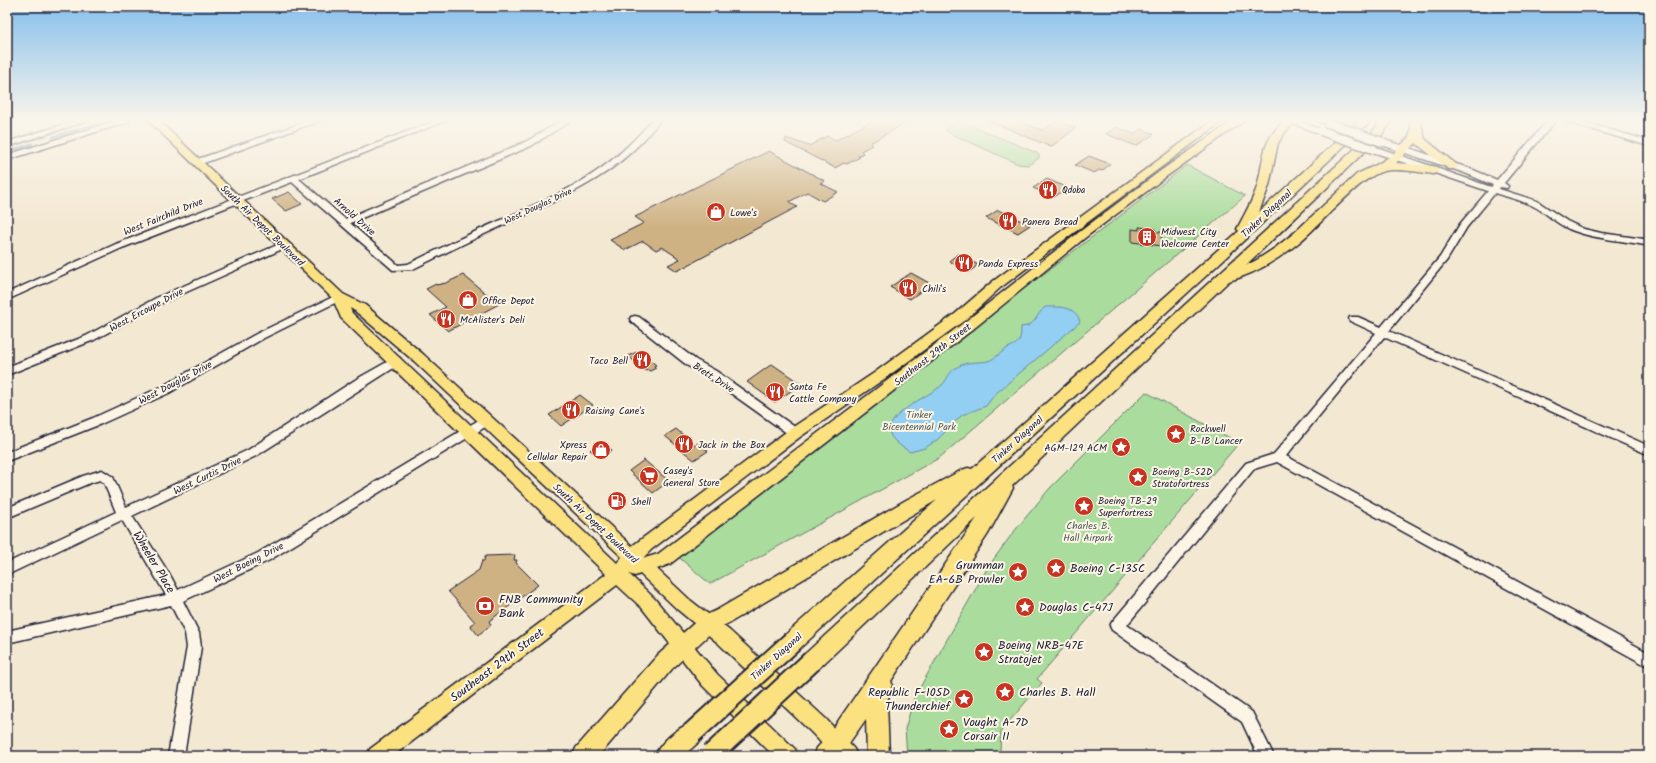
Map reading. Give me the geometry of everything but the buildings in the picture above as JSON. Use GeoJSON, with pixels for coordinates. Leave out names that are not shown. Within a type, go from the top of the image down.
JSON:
{"type":"FeatureCollection","features":[{"type":"Feature","properties":{"kind":"highway"},"geometry":{"type":"LineString","coordinates":[[1240,237],[1260,196],[1264,184],[1269,156]]}},
{"type":"Feature","properties":{"kind":"highway","name":"Tinker Diagonal"},"geometry":{"type":"LineString","coordinates":[[666,756],[991,463],[1328,156]]}},
{"type":"Feature","properties":{"kind":"highway","name":"Tinker Diagonal"},"geometry":{"type":"LineString","coordinates":[[711,755],[1353,156]]}},
{"type":"Feature","properties":{"kind":"highway"},"geometry":{"type":"LineString","coordinates":[[1219,280],[1260,264],[1280,251],[1299,236],[1361,177],[1382,167],[1399,156]]}},
{"type":"Feature","properties":{"kind":"highway"},"geometry":{"type":"LineString","coordinates":[[1438,156],[1452,166]]}},
{"type":"Feature","properties":{"kind":"highway"},"geometry":{"type":"LineString","coordinates":[[1382,167],[1405,167],[1432,170]]}},
{"type":"Feature","properties":{"kind":"highway"},"geometry":{"type":"LineString","coordinates":[[584,756],[665,662],[707,624],[724,616],[912,505],[991,463]]}},
{"type":"Feature","properties":{"kind":"highway"},"geometry":{"type":"LineString","coordinates":[[836,752],[883,674],[981,529],[1011,475]]}},
{"type":"Feature","properties":{"kind":"highway"},"geometry":{"type":"LineString","coordinates":[[878,756],[876,702],[883,674]]}},
{"type":"Feature","properties":{"kind":"main road","name":"South Air Depot Boulevard"},"geometry":{"type":"LineString","coordinates":[[191,156],[236,200],[339,296],[360,308],[419,358],[478,426],[617,575],[648,603],[710,680],[788,756]]}},
{"type":"Feature","properties":{"kind":"main road","name":"Southeast 29th Street"},"geometry":{"type":"LineString","coordinates":[[637,562],[646,544],[795,433],[880,376],[960,317],[1002,280],[1171,156]]}},
{"type":"Feature","properties":{"kind":"main road","name":"Southeast 29th Street"},"geometry":{"type":"LineString","coordinates":[[377,756],[617,575],[637,562],[664,559],[967,327],[1004,296],[1088,231],[1189,156]]}},
{"type":"Feature","properties":{"kind":"main road","name":"South Air Depot Boulevard"},"geometry":{"type":"LineString","coordinates":[[339,296],[346,315],[410,375],[478,426],[707,624],[724,637],[818,725],[836,752]]}},
{"type":"Feature","properties":{"kind":"street"},"geometry":{"type":"LineString","coordinates":[[198,162],[216,156]]}},
{"type":"Feature","properties":{"kind":"street","name":"West Fairchild Drive"},"geometry":{"type":"LineString","coordinates":[[7,297],[119,246],[351,156]]}},
{"type":"Feature","properties":{"kind":"street"},"geometry":{"type":"LineString","coordinates":[[345,222],[501,156]]}},
{"type":"Feature","properties":{"kind":"street","name":"West Douglas Drive"},"geometry":{"type":"LineString","coordinates":[[402,268],[410,267],[539,207],[604,172],[624,156]]}},
{"type":"Feature","properties":{"kind":"street"},"geometry":{"type":"LineString","coordinates":[[1404,156],[1432,170],[1497,187],[1546,203],[1553,206],[1564,216],[1580,225],[1603,231],[1622,232],[1649,237]]}},
{"type":"Feature","properties":{"kind":"street"},"geometry":{"type":"LineString","coordinates":[[1408,156],[1452,166],[1517,197],[1540,206],[1556,219],[1574,229],[1599,236],[1630,238],[1649,243]]}},
{"type":"Feature","properties":{"kind":"street"},"geometry":{"type":"LineString","coordinates":[[1266,756],[1247,717],[1117,626],[1250,466],[1278,457],[1444,258],[1463,226],[1523,156]]}},
{"type":"Feature","properties":{"kind":"street","name":"Arnold Drive"},"geometry":{"type":"LineString","coordinates":[[293,178],[396,268],[402,268]]}},
{"type":"Feature","properties":{"kind":"street","name":"West Ercoupe Drive"},"geometry":{"type":"LineString","coordinates":[[7,371],[90,338],[160,300],[284,245]]}},
{"type":"Feature","properties":{"kind":"street","name":"West Douglas Drive"},"geometry":{"type":"LineString","coordinates":[[7,457],[97,421],[159,393],[260,336],[339,296]]}},
{"type":"Feature","properties":{"kind":"street","name":"Brett Drive"},"geometry":{"type":"LineString","coordinates":[[635,319],[692,362],[712,374],[795,433]]}},
{"type":"Feature","properties":{"kind":"street"},"geometry":{"type":"LineString","coordinates":[[1354,319],[1649,451]]}},
{"type":"Feature","properties":{"kind":"street","name":"West Curtis Drive"},"geometry":{"type":"LineString","coordinates":[[7,569],[252,453],[396,361]]}},
{"type":"Feature","properties":{"kind":"street","name":"West Boeing Drive"},"geometry":{"type":"LineString","coordinates":[[7,637],[142,607],[175,598],[263,557],[478,426]]}},
{"type":"Feature","properties":{"kind":"street"},"geometry":{"type":"LineString","coordinates":[[1278,457],[1649,660]]}},
{"type":"Feature","properties":{"kind":"street","name":"Wheeler Place"},"geometry":{"type":"LineString","coordinates":[[7,513],[87,479],[102,475],[109,480],[118,504],[165,579],[192,633],[194,647],[176,756]]}},
{"type":"Feature","properties":{"kind":"green space"},"geometry":{"type":"Polygon","coordinates":[[[999,156],[1039,156],[1039,158],[1028,165],[1018,164],[999,156]]]}},
{"type":"Feature","properties":{"kind":"green space","name":"Tinker Bicentennial Park"},"geometry":{"type":"Polygon","coordinates":[[[1187,165],[1245,196],[939,458],[710,584],[675,554],[1187,165]]]}},
{"type":"Feature","properties":{"kind":"green space","name":"Charles B. Hall Airpark"},"geometry":{"type":"Polygon","coordinates":[[[1146,392],[1239,443],[1037,679],[1042,683],[1001,731],[1000,751],[1006,756],[907,756],[905,729],[914,698],[988,567],[1012,534],[1050,488],[1146,392]]]}},
{"type":"Feature","properties":{"kind":"water"},"geometry":{"type":"Polygon","coordinates":[[[1045,307],[1061,307],[1071,310],[1078,316],[1080,322],[995,394],[986,406],[962,415],[937,440],[925,448],[910,452],[893,439],[890,429],[893,421],[899,414],[941,386],[955,368],[966,363],[988,361],[996,357],[1007,348],[1016,344],[1020,338],[1021,327],[1033,323],[1045,307]]]}},
{"type":"Feature","properties":{"kind":"place","name":"Qdoba"},"geometry":{"type":"Point","coordinates":[1048,190]}},
{"type":"Feature","properties":{"kind":"place","name":"Lowe's"},"geometry":{"type":"Point","coordinates":[716,212]}},
{"type":"Feature","properties":{"kind":"place","name":"Panera Bread"},"geometry":{"type":"Point","coordinates":[1008,221]}},
{"type":"Feature","properties":{"kind":"place","name":"Midwest City Welcome Center"},"geometry":{"type":"Point","coordinates":[1147,237]}},
{"type":"Feature","properties":{"kind":"place","name":"Panda Express"},"geometry":{"type":"Point","coordinates":[964,263]}},
{"type":"Feature","properties":{"kind":"place","name":"Chili's"},"geometry":{"type":"Point","coordinates":[908,288]}},
{"type":"Feature","properties":{"kind":"place","name":"Office Depot"},"geometry":{"type":"Point","coordinates":[468,300]}},
{"type":"Feature","properties":{"kind":"place","name":"McAlister's Deli"},"geometry":{"type":"Point","coordinates":[446,319]}},
{"type":"Feature","properties":{"kind":"place","name":"Taco Bell"},"geometry":{"type":"Point","coordinates":[642,360]}},
{"type":"Feature","properties":{"kind":"place","name":"Santa Fe Cattle Company"},"geometry":{"type":"Point","coordinates":[775,392]}},
{"type":"Feature","properties":{"kind":"place","name":"Raising Cane's"},"geometry":{"type":"Point","coordinates":[571,410]}},
{"type":"Feature","properties":{"kind":"place","name":"Rockwell B-1B Lancer"},"geometry":{"type":"Point","coordinates":[1176,434]}},
{"type":"Feature","properties":{"kind":"place","name":"Jack in the Box"},"geometry":{"type":"Point","coordinates":[684,444]}},
{"type":"Feature","properties":{"kind":"place","name":"AGM-129 ACM"},"geometry":{"type":"Point","coordinates":[1121,447]}},
{"type":"Feature","properties":{"kind":"place","name":"Xpress Cellular Repair"},"geometry":{"type":"Point","coordinates":[601,450]}},
{"type":"Feature","properties":{"kind":"place","name":"Casey's General Store"},"geometry":{"type":"Point","coordinates":[649,476]}},
{"type":"Feature","properties":{"kind":"place","name":"Boeing B-52D Stratofortress"},"geometry":{"type":"Point","coordinates":[1138,477]}},
{"type":"Feature","properties":{"kind":"place","name":"Shell"},"geometry":{"type":"Point","coordinates":[617,501]}},
{"type":"Feature","properties":{"kind":"place","name":"Boeing TB-29 Superfortress"},"geometry":{"type":"Point","coordinates":[1084,506]}},
{"type":"Feature","properties":{"kind":"place","name":"Boeing C-135C"},"geometry":{"type":"Point","coordinates":[1056,568]}},
{"type":"Feature","properties":{"kind":"place","name":"Grumman EA-6B Prowler"},"geometry":{"type":"Point","coordinates":[1018,572]}},
{"type":"Feature","properties":{"kind":"place","name":"FNB Community Bank"},"geometry":{"type":"Point","coordinates":[485,606]}},
{"type":"Feature","properties":{"kind":"place","name":"Douglas C-47J"},"geometry":{"type":"Point","coordinates":[1025,607]}},
{"type":"Feature","properties":{"kind":"place","name":"Boeing NRB-47E Stratojet"},"geometry":{"type":"Point","coordinates":[984,652]}},
{"type":"Feature","properties":{"kind":"place","name":"Charles B. Hall"},"geometry":{"type":"Point","coordinates":[1005,692]}},
{"type":"Feature","properties":{"kind":"place","name":"Republic F-105D Thunderchief"},"geometry":{"type":"Point","coordinates":[964,699]}},
{"type":"Feature","properties":{"kind":"place","name":"Vought A-7D Corsair II"},"geometry":{"type":"Point","coordinates":[949,729]}}]}
